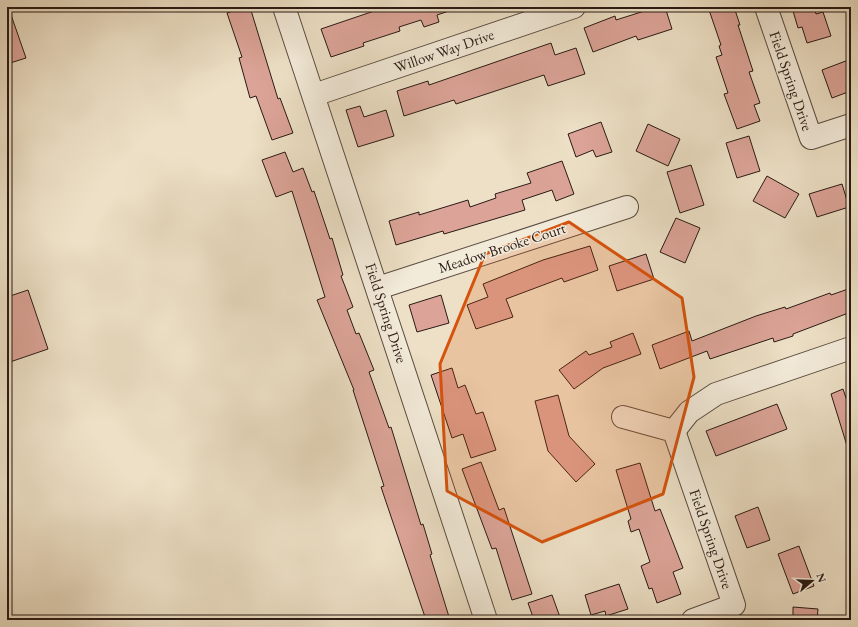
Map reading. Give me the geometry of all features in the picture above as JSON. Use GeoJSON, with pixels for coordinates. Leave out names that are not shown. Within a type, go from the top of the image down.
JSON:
{"type":"FeatureCollection","features":[{"type":"Feature","properties":{"kind":"street","name":"Field Spring Drive"},"geometry":{"type":"LineString","coordinates":[[284,7],[378,288],[486,620]]}},
{"type":"Feature","properties":{"kind":"street","name":"Willow Way Drive"},"geometry":{"type":"LineString","coordinates":[[314,95],[574,7]]}},
{"type":"Feature","properties":{"kind":"street","name":"Field Spring Drive"},"geometry":{"type":"LineString","coordinates":[[766,7],[811,138],[851,125]]}},
{"type":"Feature","properties":{"kind":"street","name":"Meadow Brooke Court"},"geometry":{"type":"LineString","coordinates":[[378,288],[627,207]]}},
{"type":"Feature","properties":{"kind":"street"},"geometry":{"type":"LineString","coordinates":[[623,417],[674,431],[689,412],[716,394],[851,348]]}},
{"type":"Feature","properties":{"kind":"street","name":"Field Spring Drive"},"geometry":{"type":"LineString","coordinates":[[674,431],[734,605],[693,620]]}},
{"type":"Feature","properties":{"kind":"highlighted area"},"geometry":{"type":"Polygon","coordinates":[[[569,222],[682,298],[694,377],[663,494],[542,542],[447,491],[440,364],[485,254],[569,222]]]}},
{"type":"Feature","properties":{"kind":"building"},"geometry":{"type":"Polygon","coordinates":[[[244,7],[250,7],[278,99],[280,98],[293,133],[272,140],[256,96],[250,98],[239,58],[242,57],[227,13],[244,7]]]}},
{"type":"Feature","properties":{"kind":"building"},"geometry":{"type":"Polygon","coordinates":[[[386,7],[452,7],[452,10],[437,15],[439,22],[424,27],[421,20],[399,27],[400,31],[363,43],[364,46],[331,57],[321,29],[386,7]]]}},
{"type":"Feature","properties":{"kind":"building"},"geometry":{"type":"Polygon","coordinates":[[[657,7],[665,7],[672,29],[638,40],[636,36],[593,52],[584,28],[615,16],[616,20],[657,7]]]}},
{"type":"Feature","properties":{"kind":"building"},"geometry":{"type":"Polygon","coordinates":[[[708,7],[734,7],[740,25],[738,25],[753,71],[749,72],[760,103],[754,105],[760,121],[737,129],[724,94],[728,93],[716,57],[722,55],[719,46],[721,45],[708,7]]]}},
{"type":"Feature","properties":{"kind":"building"},"geometry":{"type":"Polygon","coordinates":[[[804,7],[814,7],[816,14],[823,12],[831,36],[807,43],[802,27],[798,28],[793,11],[804,7]]]}},
{"type":"Feature","properties":{"kind":"building"},"geometry":{"type":"Polygon","coordinates":[[[7,9],[9,9],[26,58],[7,64],[7,9]]]}},
{"type":"Feature","properties":{"kind":"building"},"geometry":{"type":"Polygon","coordinates":[[[551,43],[555,55],[576,48],[585,74],[548,86],[544,75],[456,104],[454,100],[404,116],[397,91],[428,81],[429,85],[551,43]]]}},
{"type":"Feature","properties":{"kind":"building"},"geometry":{"type":"Polygon","coordinates":[[[851,59],[851,84],[846,86],[848,92],[832,98],[822,70],[851,59]]]}},
{"type":"Feature","properties":{"kind":"building"},"geometry":{"type":"Polygon","coordinates":[[[360,106],[364,117],[386,110],[394,136],[358,147],[346,110],[360,106]]]}},
{"type":"Feature","properties":{"kind":"building"},"geometry":{"type":"Polygon","coordinates":[[[601,122],[612,152],[596,157],[593,150],[576,157],[568,134],[601,122]]]}},
{"type":"Feature","properties":{"kind":"building"},"geometry":{"type":"Polygon","coordinates":[[[648,124],[680,139],[668,166],[636,151],[648,124]]]}},
{"type":"Feature","properties":{"kind":"building"},"geometry":{"type":"Polygon","coordinates":[[[749,136],[760,171],[737,178],[726,143],[749,136]]]}},
{"type":"Feature","properties":{"kind":"building"},"geometry":{"type":"Polygon","coordinates":[[[285,152],[293,172],[303,168],[312,192],[314,191],[330,239],[332,238],[343,275],[341,276],[353,307],[347,310],[356,334],[359,333],[374,370],[369,372],[389,428],[391,427],[421,525],[423,524],[432,554],[430,555],[450,620],[426,620],[381,487],[384,486],[354,390],[317,300],[325,297],[292,191],[276,197],[262,160],[285,152]]]}},
{"type":"Feature","properties":{"kind":"building"},"geometry":{"type":"Polygon","coordinates":[[[562,161],[574,194],[556,201],[552,190],[522,200],[525,210],[444,234],[443,231],[396,245],[389,221],[419,212],[419,215],[468,200],[470,207],[496,198],[495,194],[531,183],[527,173],[562,161]]]}},
{"type":"Feature","properties":{"kind":"building"},"geometry":{"type":"Polygon","coordinates":[[[691,165],[704,205],[680,213],[667,172],[691,165]]]}},
{"type":"Feature","properties":{"kind":"building"},"geometry":{"type":"Polygon","coordinates":[[[767,176],[799,194],[785,218],[753,201],[767,176]]]}},
{"type":"Feature","properties":{"kind":"building"},"geometry":{"type":"Polygon","coordinates":[[[842,184],[849,207],[817,217],[809,194],[842,184]]]}},
{"type":"Feature","properties":{"kind":"building"},"geometry":{"type":"Polygon","coordinates":[[[676,218],[700,228],[685,263],[660,252],[676,218]]]}},
{"type":"Feature","properties":{"kind":"building"},"geometry":{"type":"Polygon","coordinates":[[[590,246],[598,270],[564,282],[562,278],[506,299],[513,317],[476,329],[467,305],[488,297],[483,284],[543,260],[590,246]]]}},
{"type":"Feature","properties":{"kind":"building"},"geometry":{"type":"Polygon","coordinates":[[[646,254],[654,279],[617,291],[609,266],[646,254]]]}},
{"type":"Feature","properties":{"kind":"building"},"geometry":{"type":"Polygon","coordinates":[[[851,288],[851,312],[793,334],[793,336],[774,342],[773,338],[710,359],[707,351],[660,369],[652,345],[689,331],[692,341],[756,316],[785,307],[786,309],[830,293],[831,295],[851,288]]]}},
{"type":"Feature","properties":{"kind":"building"},"geometry":{"type":"Polygon","coordinates":[[[28,290],[48,349],[7,363],[7,297],[28,290]]]}},
{"type":"Feature","properties":{"kind":"building"},"geometry":{"type":"Polygon","coordinates":[[[441,295],[449,323],[417,332],[409,305],[441,295]]]}},
{"type":"Feature","properties":{"kind":"building"},"geometry":{"type":"Polygon","coordinates":[[[633,333],[641,354],[603,368],[574,389],[559,370],[586,351],[589,355],[612,347],[610,342],[633,333]]]}},
{"type":"Feature","properties":{"kind":"building"},"geometry":{"type":"Polygon","coordinates":[[[452,368],[458,388],[465,385],[476,414],[483,412],[496,450],[471,458],[463,434],[452,438],[431,375],[452,368]]]}},
{"type":"Feature","properties":{"kind":"building"},"geometry":{"type":"Polygon","coordinates":[[[843,389],[847,401],[851,400],[851,449],[848,449],[831,394],[843,389]]]}},
{"type":"Feature","properties":{"kind":"building"},"geometry":{"type":"Polygon","coordinates":[[[558,395],[569,436],[595,464],[576,482],[548,451],[535,401],[558,395]]]}},
{"type":"Feature","properties":{"kind":"building"},"geometry":{"type":"Polygon","coordinates":[[[777,404],[787,429],[716,456],[706,431],[777,404]]]}},
{"type":"Feature","properties":{"kind":"building"},"geometry":{"type":"Polygon","coordinates":[[[481,462],[499,510],[504,508],[532,594],[512,600],[496,548],[492,549],[462,469],[481,462]]]}},
{"type":"Feature","properties":{"kind":"building"},"geometry":{"type":"Polygon","coordinates":[[[640,463],[655,511],[660,509],[683,568],[673,572],[681,594],[657,603],[652,588],[649,589],[641,566],[650,562],[639,529],[631,532],[628,521],[631,519],[616,470],[640,463]]]}},
{"type":"Feature","properties":{"kind":"building"},"geometry":{"type":"Polygon","coordinates":[[[758,507],[770,540],[747,548],[735,516],[758,507]]]}},
{"type":"Feature","properties":{"kind":"building"},"geometry":{"type":"Polygon","coordinates":[[[799,546],[814,586],[793,594],[778,554],[799,546]]]}},
{"type":"Feature","properties":{"kind":"building"},"geometry":{"type":"Polygon","coordinates":[[[619,584],[628,609],[606,616],[605,611],[591,615],[585,595],[619,584]]]}},
{"type":"Feature","properties":{"kind":"building"},"geometry":{"type":"Polygon","coordinates":[[[552,595],[561,620],[534,620],[528,603],[552,595]]]}},
{"type":"Feature","properties":{"kind":"building"},"geometry":{"type":"Polygon","coordinates":[[[793,607],[818,609],[817,620],[793,620],[793,607]]]}}]}
